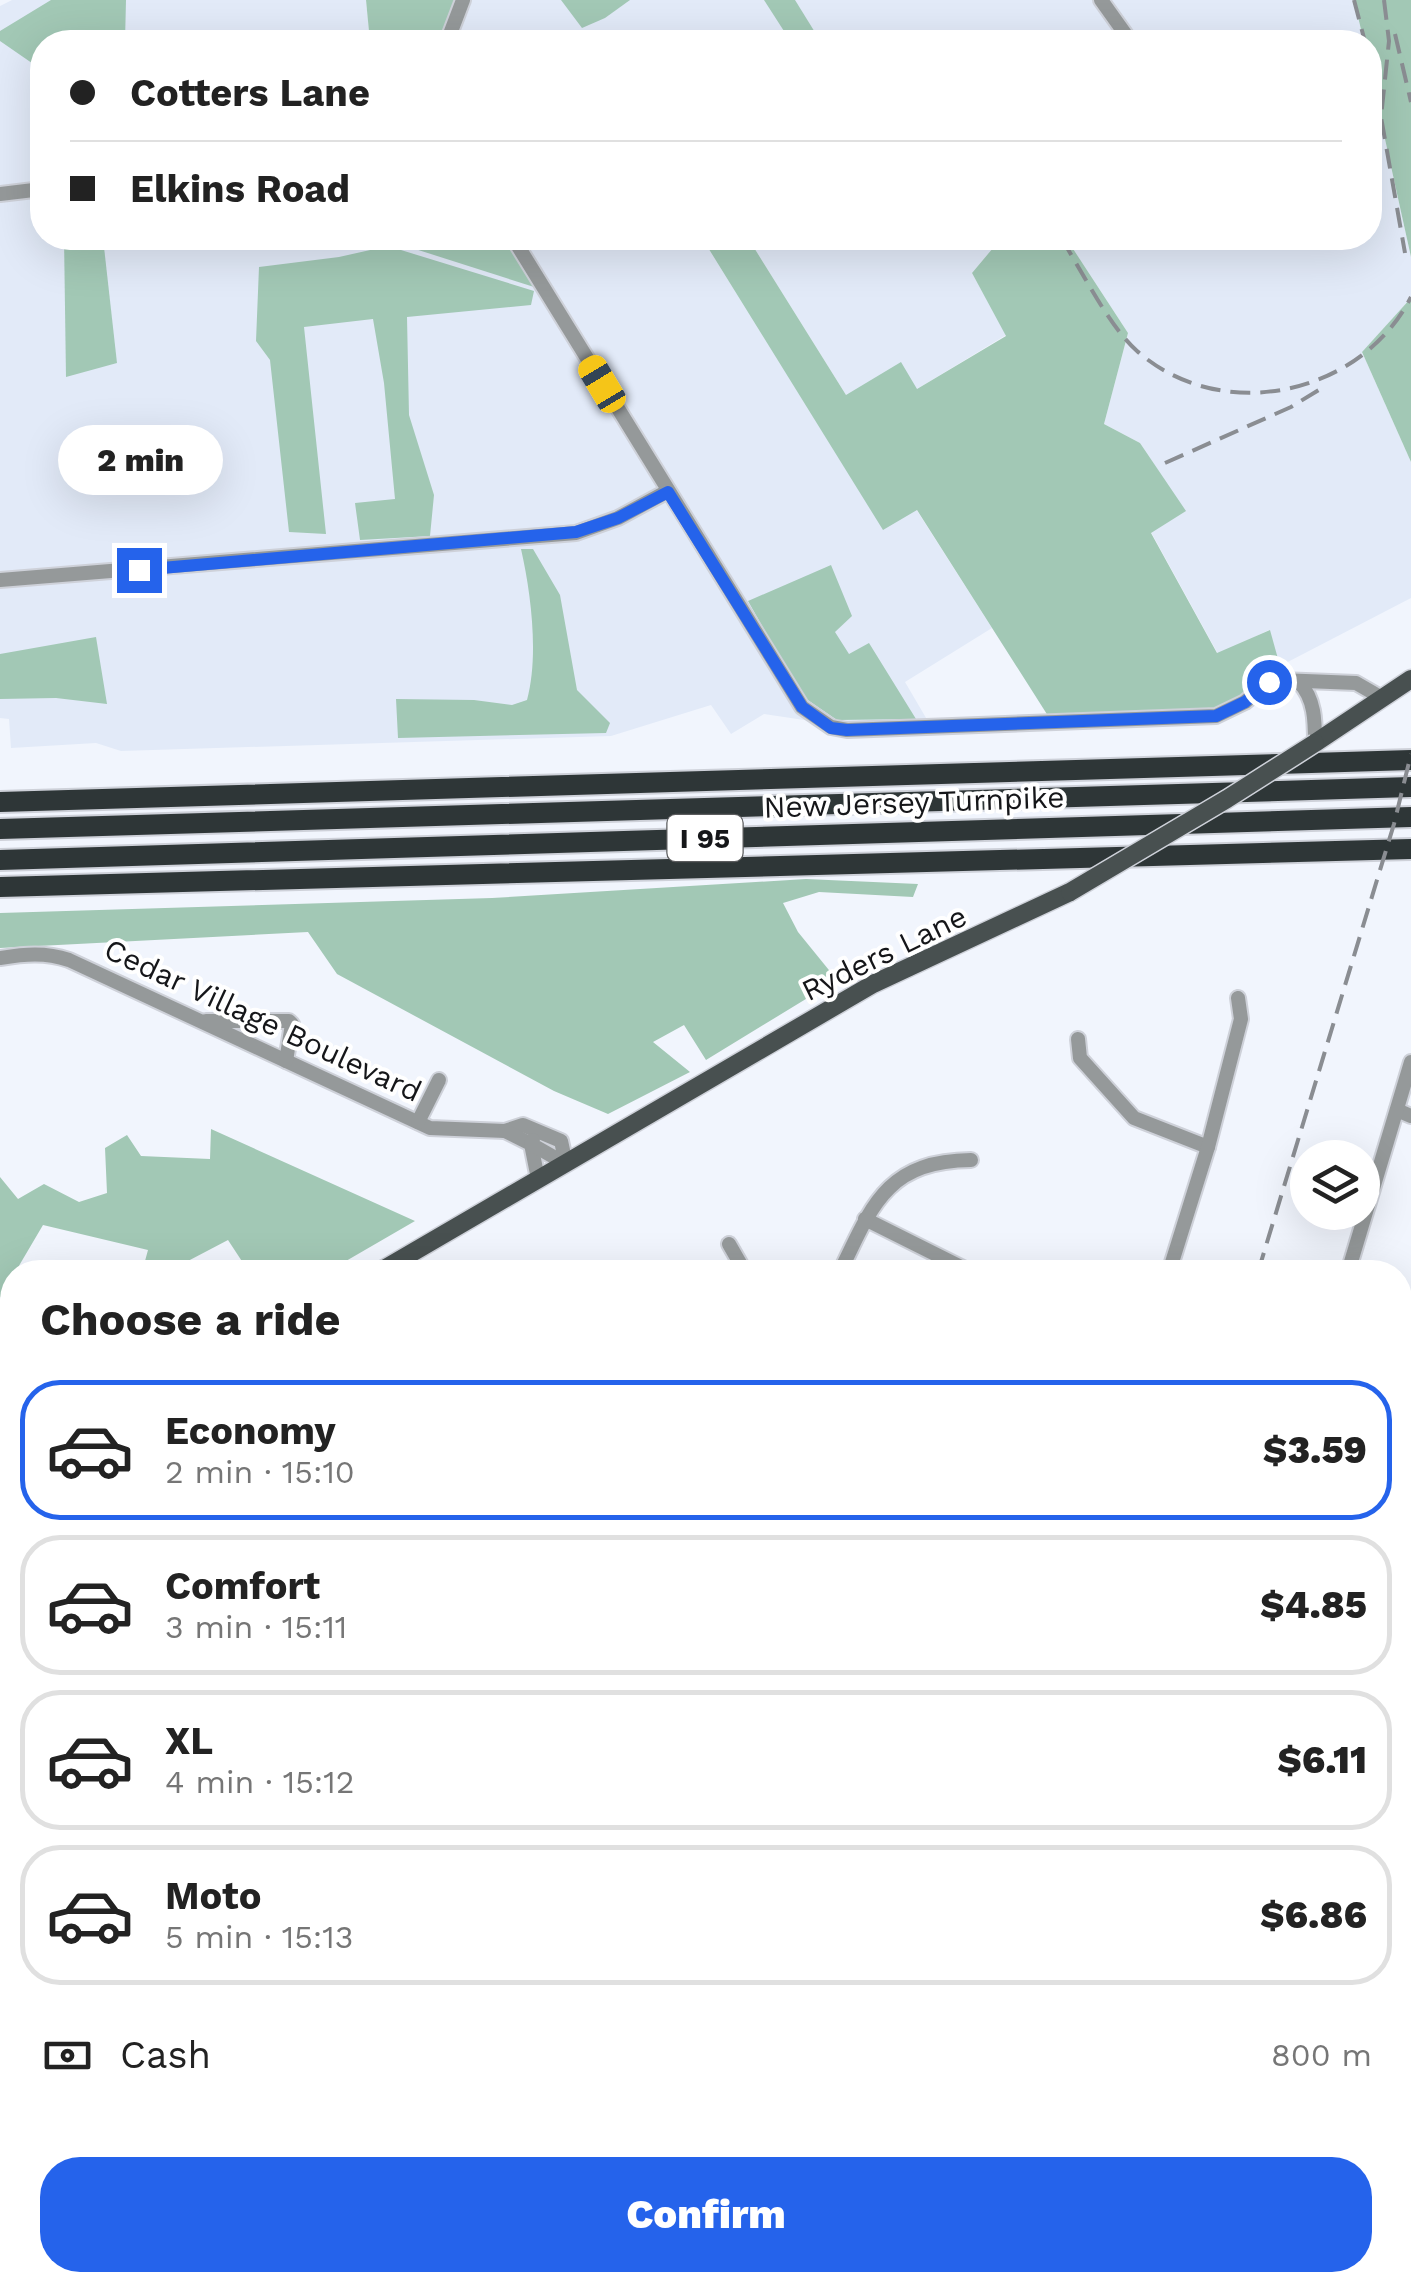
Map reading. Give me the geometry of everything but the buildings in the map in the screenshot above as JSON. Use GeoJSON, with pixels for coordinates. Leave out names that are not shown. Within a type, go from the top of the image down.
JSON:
{"type":"FeatureCollection","features":[{"type":"Feature","properties":{"kind":"highway","name":"New Jersey Turnpike"},"geometry":{"type":"LineString","coordinates":[[0,802],[1411,760]]}},
{"type":"Feature","properties":{"kind":"highway","name":"New Jersey Turnpike"},"geometry":{"type":"LineString","coordinates":[[0,829],[1411,787]]}},
{"type":"Feature","properties":{"kind":"highway","name":"New Jersey Turnpike"},"geometry":{"type":"LineString","coordinates":[[0,860],[1411,817]]}},
{"type":"Feature","properties":{"kind":"highway","name":"New Jersey Turnpike"},"geometry":{"type":"LineString","coordinates":[[0,887],[1411,849]]}},
{"type":"Feature","properties":{"kind":"main road","name":"Ryders Lane"},"geometry":{"type":"LineString","coordinates":[[399,1260],[873,984],[1009,924],[1070,892],[1212,809],[1411,679]]}},
{"type":"Feature","properties":{"kind":"street"},"geometry":{"type":"LineString","coordinates":[[452,30],[463,0]]}},
{"type":"Feature","properties":{"kind":"street"},"geometry":{"type":"LineString","coordinates":[[1101,0],[1122,30]]}},
{"type":"Feature","properties":{"kind":"street"},"geometry":{"type":"LineString","coordinates":[[0,194],[30,190]]}},
{"type":"Feature","properties":{"kind":"street"},"geometry":{"type":"LineString","coordinates":[[520,250],[802,707],[831,728],[1216,716],[1245,702],[1269,682],[1356,684],[1382,698]]}},
{"type":"Feature","properties":{"kind":"street"},"geometry":{"type":"LineString","coordinates":[[0,580],[576,532],[618,518],[668,492]]}},
{"type":"Feature","properties":{"kind":"street"},"geometry":{"type":"LineString","coordinates":[[1298,682],[1308,691],[1315,743]]}},
{"type":"Feature","properties":{"kind":"street","name":"Cedar Village Boulevard"},"geometry":{"type":"LineString","coordinates":[[0,958],[28,953],[53,955],[442,1130],[505,1131],[523,1125],[540,1129]]}},
{"type":"Feature","properties":{"kind":"street"},"geometry":{"type":"LineString","coordinates":[[1173,1260],[1208,1147],[1241,1019],[1238,998]]}},
{"type":"Feature","properties":{"kind":"street"},"geometry":{"type":"LineString","coordinates":[[202,1022],[289,1021],[292,1024],[286,1061]]}},
{"type":"Feature","properties":{"kind":"street"},"geometry":{"type":"LineString","coordinates":[[1078,1038],[1080,1058],[1134,1118],[1208,1147]]}},
{"type":"Feature","properties":{"kind":"street"},"geometry":{"type":"LineString","coordinates":[[1352,1260],[1404,1113],[1411,1062]]}},
{"type":"Feature","properties":{"kind":"street"},"geometry":{"type":"LineString","coordinates":[[418,1122],[439,1080]]}},
{"type":"Feature","properties":{"kind":"street"},"geometry":{"type":"LineString","coordinates":[[538,1179],[531,1144],[540,1129],[561,1141],[566,1164]]}},
{"type":"Feature","properties":{"kind":"street","name":"Cedar Village Boulevard"},"geometry":{"type":"LineString","coordinates":[[505,1131],[566,1164]]}},
{"type":"Feature","properties":{"kind":"street"},"geometry":{"type":"LineString","coordinates":[[846,1260],[865,1219],[894,1181],[938,1160],[971,1160]]}},
{"type":"Feature","properties":{"kind":"street"},"geometry":{"type":"LineString","coordinates":[[865,1219],[947,1260]]}},
{"type":"Feature","properties":{"kind":"street"},"geometry":{"type":"LineString","coordinates":[[729,1244],[738,1260]]}},
{"type":"Feature","properties":{"kind":"shaded area"},"geometry":{"type":"Polygon","coordinates":[[[12,0],[366,0],[369,30],[30,30],[30,250],[424,250],[552,291],[529,250],[709,250],[883,529],[916,509],[992,628],[905,682],[929,723],[844,726],[764,714],[731,734],[711,705],[611,736],[121,751],[96,743],[11,748],[9,719],[0,718],[0,6],[12,0]]]}},
{"type":"Feature","properties":{"kind":"shaded area"},"geometry":{"type":"Polygon","coordinates":[[[461,0],[1354,0],[1361,30],[455,30],[461,0]]]}},
{"type":"Feature","properties":{"kind":"shaded area"},"geometry":{"type":"Polygon","coordinates":[[[1382,125],[1411,257],[1411,298],[1362,352],[1411,462],[1411,598],[1280,666],[1269,630],[1218,654],[1151,532],[1185,511],[1140,443],[1104,424],[1128,333],[1074,250],[1382,250],[1382,125]]]}},
{"type":"Feature","properties":{"kind":"shaded area"},"geometry":{"type":"Polygon","coordinates":[[[755,250],[991,250],[972,273],[1006,335],[917,389],[846,395],[755,250]]]}},
{"type":"Feature","properties":{"kind":"green space"},"geometry":{"type":"Polygon","coordinates":[[[51,0],[126,0],[125,30],[30,30],[30,62],[0,41],[0,31],[51,0]]]}},
{"type":"Feature","properties":{"kind":"green space"},"geometry":{"type":"Polygon","coordinates":[[[366,0],[461,0],[455,30],[369,30],[366,0]]]}},
{"type":"Feature","properties":{"kind":"green space"},"geometry":{"type":"Polygon","coordinates":[[[561,0],[630,0],[582,28],[561,0]]]}},
{"type":"Feature","properties":{"kind":"green space"},"geometry":{"type":"Polygon","coordinates":[[[764,0],[795,0],[814,30],[783,30],[764,0]]]}},
{"type":"Feature","properties":{"kind":"green space"},"geometry":{"type":"Polygon","coordinates":[[[1354,0],[1411,0],[1411,257],[1382,125],[1382,30],[1361,30],[1354,0]]]}},
{"type":"Feature","properties":{"kind":"green space"},"geometry":{"type":"Polygon","coordinates":[[[64,250],[104,250],[117,363],[66,377],[64,250]]]}},
{"type":"Feature","properties":{"kind":"green space"},"geometry":{"type":"Polygon","coordinates":[[[370,250],[401,250],[534,291],[531,305],[407,317],[409,415],[434,495],[430,536],[360,540],[355,503],[395,499],[384,383],[373,319],[304,327],[326,534],[289,532],[270,360],[256,341],[259,267],[370,250]]]}},
{"type":"Feature","properties":{"kind":"green space"},"geometry":{"type":"Polygon","coordinates":[[[418,250],[529,250],[553,293],[418,250]]]}},
{"type":"Feature","properties":{"kind":"green space"},"geometry":{"type":"Polygon","coordinates":[[[709,250],[755,250],[846,395],[901,362],[917,389],[1006,336],[972,273],[991,250],[1074,250],[1128,333],[1104,424],[1140,443],[1186,511],[1151,533],[1217,653],[1270,630],[1280,666],[1226,713],[1050,719],[917,510],[883,530],[709,250]]]}},
{"type":"Feature","properties":{"kind":"green space"},"geometry":{"type":"Polygon","coordinates":[[[1411,298],[1411,462],[1362,352],[1411,298]]]}},
{"type":"Feature","properties":{"kind":"green space"},"geometry":{"type":"Polygon","coordinates":[[[521,549],[533,549],[560,595],[577,690],[610,723],[606,733],[398,738],[396,699],[474,700],[512,705],[527,700],[533,664],[532,624],[521,549]]]}},
{"type":"Feature","properties":{"kind":"green space"},"geometry":{"type":"Polygon","coordinates":[[[831,565],[852,616],[835,632],[849,654],[869,643],[916,719],[837,720],[802,696],[748,601],[831,565]]]}},
{"type":"Feature","properties":{"kind":"green space"},"geometry":{"type":"Polygon","coordinates":[[[96,637],[107,704],[56,698],[0,699],[0,654],[96,637]]]}},
{"type":"Feature","properties":{"kind":"green space"},"geometry":{"type":"Polygon","coordinates":[[[806,879],[918,884],[913,897],[819,892],[783,903],[798,932],[837,980],[706,1060],[684,1025],[653,1042],[690,1072],[608,1114],[554,1091],[337,974],[308,932],[0,948],[0,913],[492,898],[806,879]]]}},
{"type":"Feature","properties":{"kind":"green space"},"geometry":{"type":"Polygon","coordinates":[[[211,1129],[415,1221],[348,1260],[241,1260],[228,1240],[190,1260],[145,1260],[148,1250],[43,1225],[22,1260],[0,1260],[0,1177],[18,1199],[44,1184],[79,1202],[107,1193],[105,1148],[127,1135],[141,1156],[210,1159],[211,1129]]]}},
{"type":"Feature","properties":{"kind":"railway"},"geometry":{"type":"LineString","coordinates":[[1354,0],[1362,30]]}},
{"type":"Feature","properties":{"kind":"railway"},"geometry":{"type":"LineString","coordinates":[[1382,108],[1389,41],[1384,0]]}},
{"type":"Feature","properties":{"kind":"railway"},"geometry":{"type":"LineString","coordinates":[[1395,34],[1411,102]]}},
{"type":"Feature","properties":{"kind":"railway"},"geometry":{"type":"LineString","coordinates":[[1382,123],[1405,253]]}},
{"type":"Feature","properties":{"kind":"railway"},"geometry":{"type":"LineString","coordinates":[[1068,250],[1106,313],[1137,351],[1171,374],[1209,388],[1248,393],[1287,389],[1325,377],[1359,357],[1388,331],[1411,297]]}},
{"type":"Feature","properties":{"kind":"railway"},"geometry":{"type":"LineString","coordinates":[[1165,463],[1291,407],[1322,388]]}},
{"type":"Feature","properties":{"kind":"railway"},"geometry":{"type":"LineString","coordinates":[[1262,1260],[1394,824],[1411,754]]}},
{"type":"Feature","properties":{"kind":"route"},"geometry":{"type":"LineString","coordinates":[[139,570],[576,532],[618,518],[668,492],[802,707],[831,728],[1216,716],[1245,702],[1269,682]]}}]}
